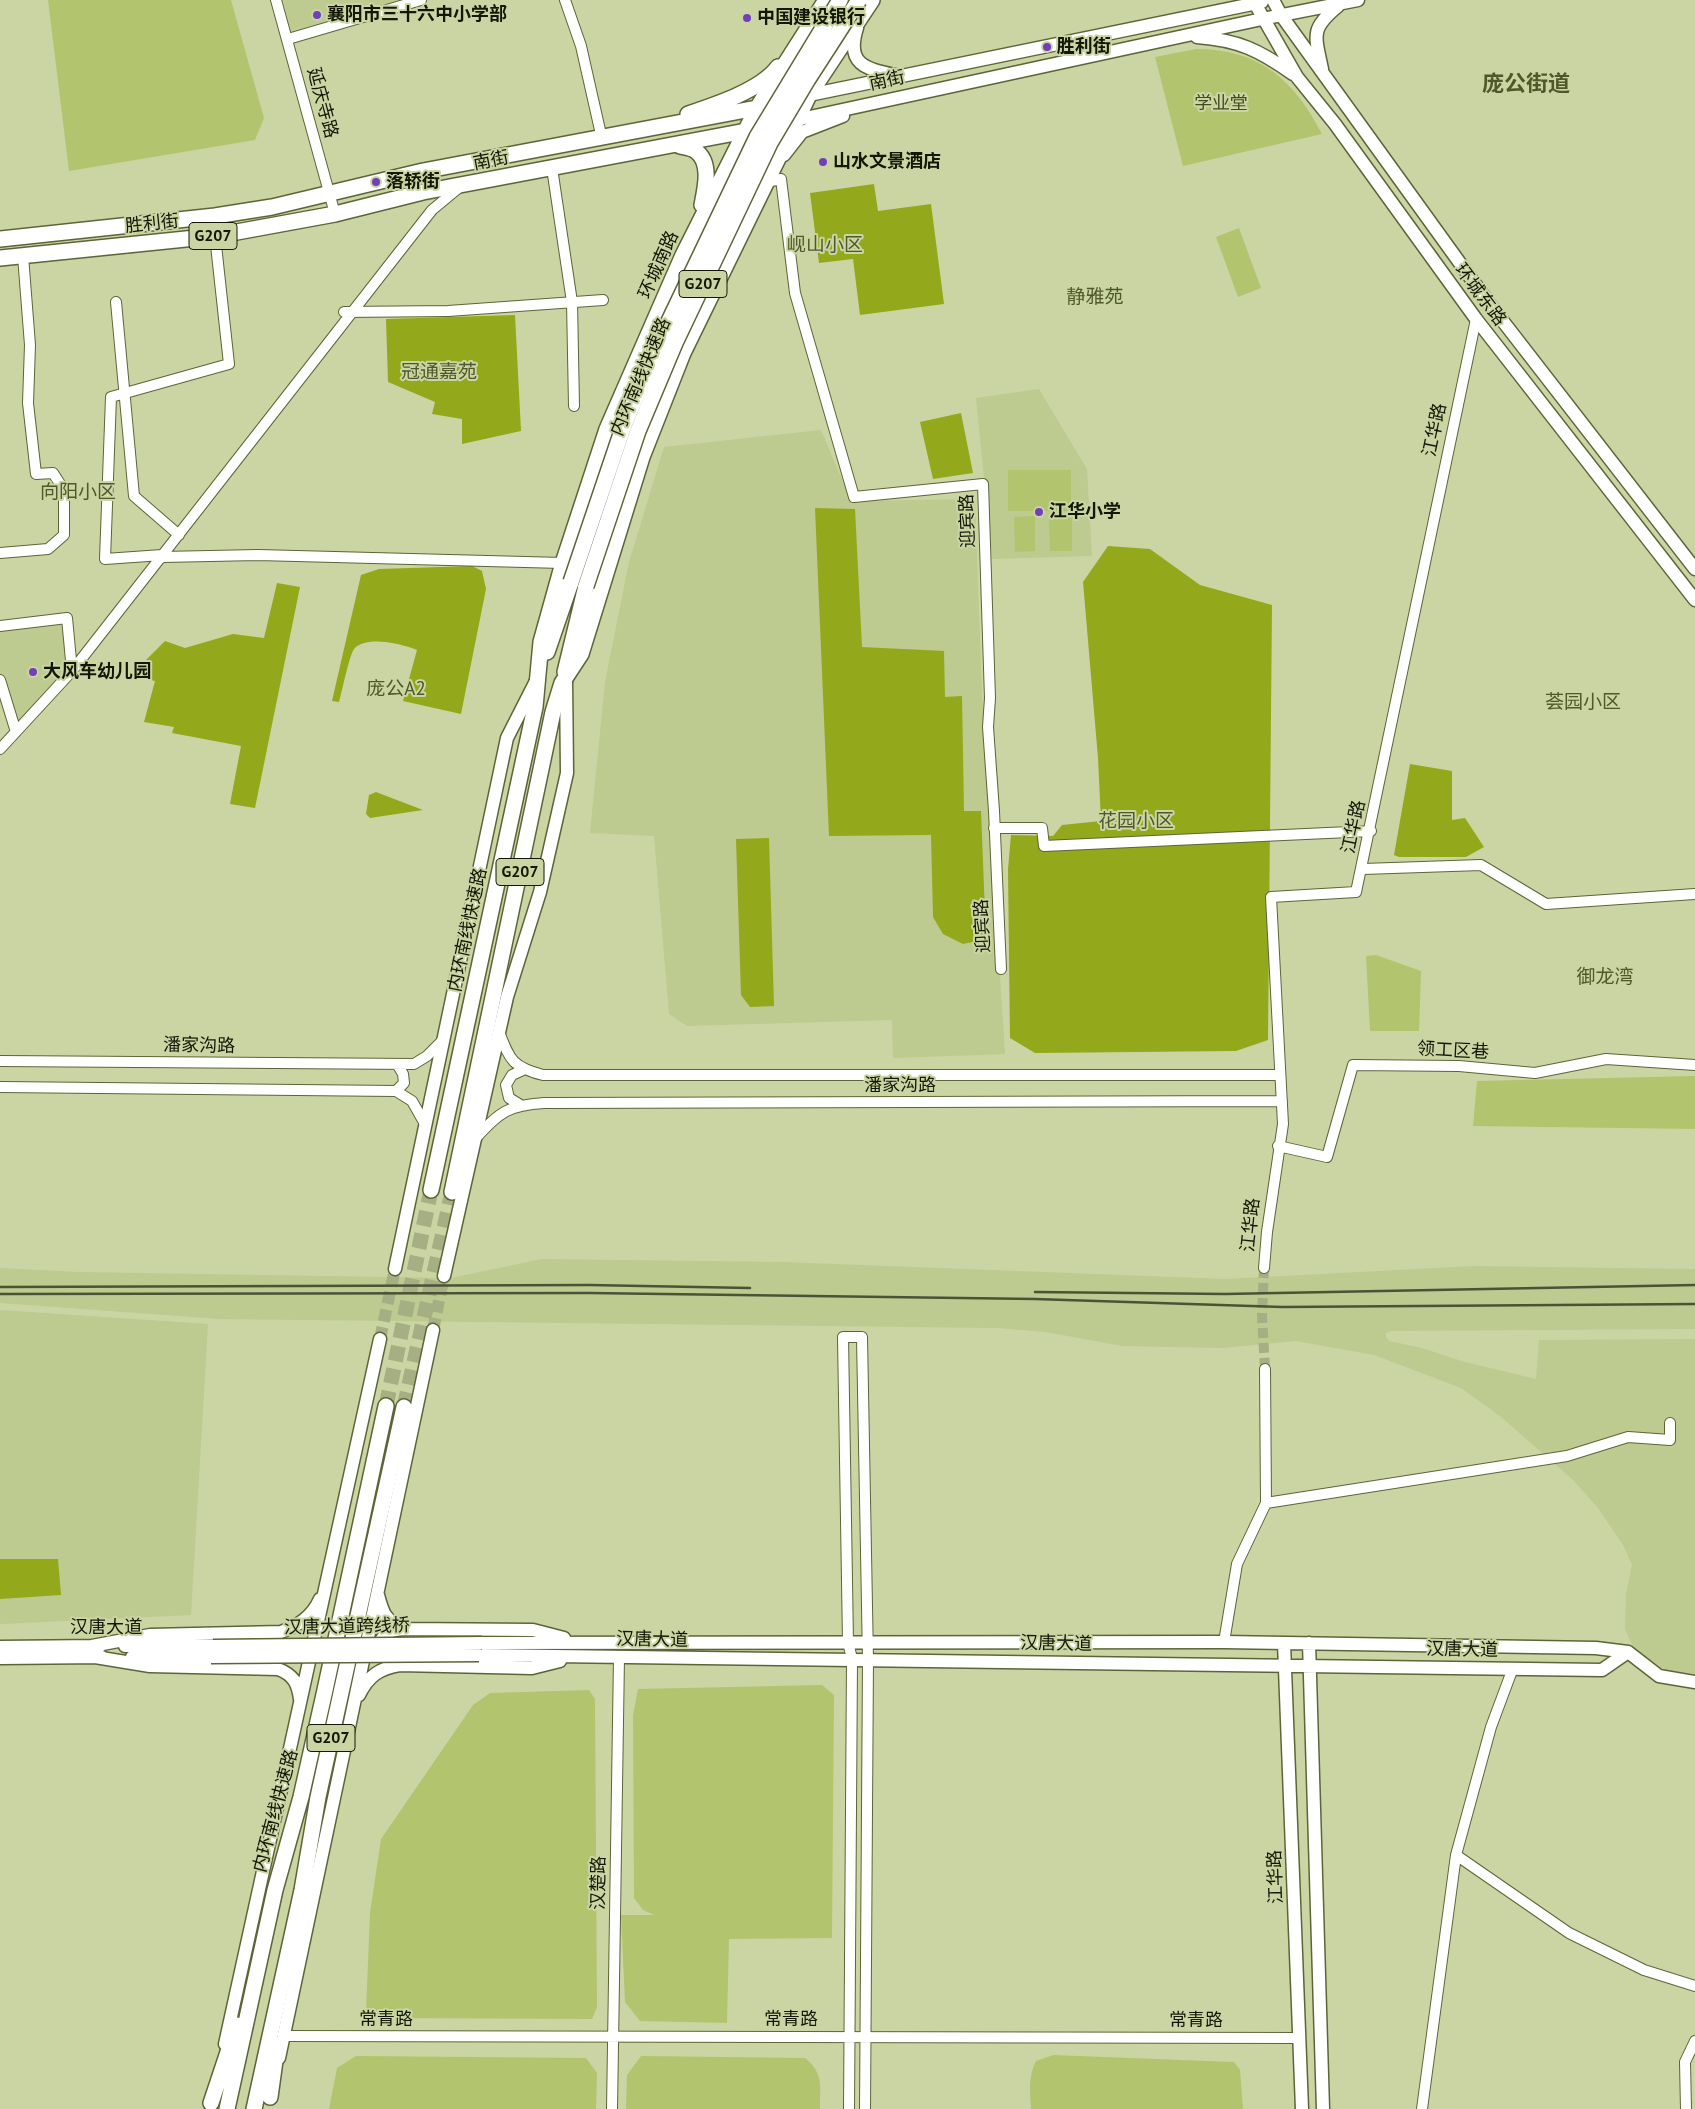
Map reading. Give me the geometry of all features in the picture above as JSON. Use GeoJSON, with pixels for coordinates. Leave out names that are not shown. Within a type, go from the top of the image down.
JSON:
{"type":"FeatureCollection","features":[{"type":"Feature","properties":{"kind":"highway","name":"环城南路"},"geometry":{"type":"LineString","coordinates":[[562,562],[607,429],[697,227],[757,108],[826,0]]}},
{"type":"Feature","properties":{"kind":"highway","name":"内环南线快速路"},"geometry":{"type":"LineString","coordinates":[[538,676],[624,425],[665,329],[757,137],[840,0]]}},
{"type":"Feature","properties":{"kind":"highway","name":"内环南线快速路"},"geometry":{"type":"LineString","coordinates":[[452,1192],[553,712],[564,680],[586,586],[638,431],[675,343],[770,143],[808,79],[859,0]]}},
{"type":"Feature","properties":{"kind":"highway"},"geometry":{"type":"LineString","coordinates":[[767,178],[809,95],[872,0]]}},
{"type":"Feature","properties":{"kind":"highway"},"geometry":{"type":"LineString","coordinates":[[636,132],[715,104],[743,92],[774,73],[812,22]]}},
{"type":"Feature","properties":{"kind":"highway","name":"南街"},"geometry":{"type":"LineString","coordinates":[[329,195],[423,171],[602,139],[757,108],[809,95]]}},
{"type":"Feature","properties":{"kind":"highway","name":"南街"},"geometry":{"type":"LineString","coordinates":[[423,192],[679,145],[796,120]]}},
{"type":"Feature","properties":{"kind":"highway"},"geometry":{"type":"LineString","coordinates":[[679,145],[696,151],[705,164],[706,183],[697,227]]}},
{"type":"Feature","properties":{"kind":"highway","name":"内环南线快速路"},"geometry":{"type":"LineString","coordinates":[[564,680],[581,654],[642,457],[683,353],[767,178]]}},
{"type":"Feature","properties":{"kind":"highway","name":"胜利街"},"geometry":{"type":"LineString","coordinates":[[0,258],[215,236],[335,214],[423,192]]}},
{"type":"Feature","properties":{"kind":"highway","name":"胜利街"},"geometry":{"type":"LineString","coordinates":[[0,239],[215,216],[329,195]]}},
{"type":"Feature","properties":{"kind":"highway","name":"内环南线快速路"},"geometry":{"type":"LineString","coordinates":[[431,1190],[535,707],[541,642],[562,562]]}},
{"type":"Feature","properties":{"kind":"highway","name":"内环南线快速路"},"geometry":{"type":"LineString","coordinates":[[228,2109],[275,1890],[301,1797],[386,1406]]}},
{"type":"Feature","properties":{"kind":"highway","name":"内环南线快速路"},"geometry":{"type":"LineString","coordinates":[[254,2109],[302,1890],[318,1796],[404,1407]]}},
{"type":"Feature","properties":{"kind":"highway"},"geometry":{"type":"LineString","coordinates":[[211,2106],[262,1950]]}},
{"type":"Feature","properties":{"kind":"highway"},"geometry":{"type":"LineString","coordinates":[[269,2103],[288,1956]]}},
{"type":"Feature","properties":{"kind":"main road"},"geometry":{"type":"LineString","coordinates":[[1206,13],[1219,0]]}},
{"type":"Feature","properties":{"kind":"main road","name":"南街"},"geometry":{"type":"LineString","coordinates":[[809,95],[1254,2],[1272,0]]}},
{"type":"Feature","properties":{"kind":"main road","name":"环城东路"},"geometry":{"type":"LineString","coordinates":[[1272,0],[1281,16],[1488,302],[1695,569]]}},
{"type":"Feature","properties":{"kind":"main road","name":"南街"},"geometry":{"type":"LineString","coordinates":[[796,120],[1182,36],[1358,0]]}},
{"type":"Feature","properties":{"kind":"main road","name":"环城东路"},"geometry":{"type":"LineString","coordinates":[[1254,2],[1262,19],[1297,77],[1334,124],[1476,319],[1695,600]]}},
{"type":"Feature","properties":{"kind":"main road"},"geometry":{"type":"LineString","coordinates":[[1323,74],[1316,40],[1317,28],[1322,19],[1339,5]]}},
{"type":"Feature","properties":{"kind":"main road"},"geometry":{"type":"LineString","coordinates":[[859,20],[852,45],[856,60],[869,69],[901,76]]}},
{"type":"Feature","properties":{"kind":"main road"},"geometry":{"type":"LineString","coordinates":[[1182,36],[1227,39],[1266,54],[1297,77]]}},
{"type":"Feature","properties":{"kind":"main road"},"geometry":{"type":"LineString","coordinates":[[767,178],[802,132],[880,102]]}},
{"type":"Feature","properties":{"kind":"main road"},"geometry":{"type":"LineString","coordinates":[[395,1269],[507,738],[538,676]]}},
{"type":"Feature","properties":{"kind":"main road"},"geometry":{"type":"LineString","coordinates":[[444,1276],[507,997],[540,892],[568,773],[564,680]]}},
{"type":"Feature","properties":{"kind":"main road"},"geometry":{"type":"LineString","coordinates":[[456,979],[476,983]]}},
{"type":"Feature","properties":{"kind":"main road"},"geometry":{"type":"LineString","coordinates":[[269,2103],[433,1330]]}},
{"type":"Feature","properties":{"kind":"main road"},"geometry":{"type":"LineString","coordinates":[[211,2106],[328,1583],[380,1339]]}},
{"type":"Feature","properties":{"kind":"main road"},"geometry":{"type":"LineString","coordinates":[[281,1632],[299,1624],[315,1609],[328,1583]]}},
{"type":"Feature","properties":{"kind":"main road"},"geometry":{"type":"LineString","coordinates":[[377,1590],[382,1609],[389,1622],[404,1629]]}},
{"type":"Feature","properties":{"kind":"main road"},"geometry":{"type":"LineString","coordinates":[[400,1665],[388,1661],[380,1653],[378,1646],[383,1636],[391,1630],[533,1630],[581,1642]]}},
{"type":"Feature","properties":{"kind":"main road"},"geometry":{"type":"LineString","coordinates":[[281,1632],[292,1636],[297,1644],[296,1655],[288,1666],[278,1669],[150,1666],[94,1652],[150,1635],[281,1632]]}},
{"type":"Feature","properties":{"kind":"main road","name":"汉唐大道"},"geometry":{"type":"LineString","coordinates":[[480,1649],[581,1642],[1224,1642],[1596,1648],[1628,1652]]}},
{"type":"Feature","properties":{"kind":"main road","name":"江华路"},"geometry":{"type":"LineString","coordinates":[[1284,1643],[1302,2109]]}},
{"type":"Feature","properties":{"kind":"main road"},"geometry":{"type":"LineString","coordinates":[[1309,1643],[1323,2109]]}},
{"type":"Feature","properties":{"kind":"main road","name":"汉唐大道"},"geometry":{"type":"LineString","coordinates":[[0,1647],[94,1652]]}},
{"type":"Feature","properties":{"kind":"main road","name":"汉唐大道"},"geometry":{"type":"LineString","coordinates":[[480,1649],[618,1657],[1285,1664],[1602,1670],[1628,1652]]}},
{"type":"Feature","properties":{"kind":"main road","name":"汉唐大道跨线桥"},"geometry":{"type":"LineString","coordinates":[[212,1651],[480,1649]]}},
{"type":"Feature","properties":{"kind":"main road","name":"汉唐大道"},"geometry":{"type":"LineString","coordinates":[[0,1658],[94,1652],[212,1651]]}},
{"type":"Feature","properties":{"kind":"main road"},"geometry":{"type":"LineString","coordinates":[[1628,1652],[1659,1676],[1695,1682]]}},
{"type":"Feature","properties":{"kind":"main road"},"geometry":{"type":"LineString","coordinates":[[352,1708],[364,1684],[384,1668],[400,1665],[532,1668],[578,1656]]}},
{"type":"Feature","properties":{"kind":"main road"},"geometry":{"type":"LineString","coordinates":[[278,1669],[293,1677],[298,1686],[301,1704]]}},
{"type":"Feature","properties":{"kind":"street","name":"延庆寺路"},"geometry":{"type":"LineString","coordinates":[[276,0],[335,214]]}},
{"type":"Feature","properties":{"kind":"street"},"geometry":{"type":"LineString","coordinates":[[288,39],[421,0]]}},
{"type":"Feature","properties":{"kind":"street"},"geometry":{"type":"LineString","coordinates":[[565,0],[581,46],[602,139]]}},
{"type":"Feature","properties":{"kind":"street"},"geometry":{"type":"LineString","coordinates":[[552,168],[572,302],[574,406]]}},
{"type":"Feature","properties":{"kind":"street","name":"迎宾路"},"geometry":{"type":"LineString","coordinates":[[767,178],[781,179],[795,293],[854,497],[983,484],[990,698],[988,727],[1001,969]]}},
{"type":"Feature","properties":{"kind":"street"},"geometry":{"type":"LineString","coordinates":[[0,749],[72,671],[348,311],[432,210],[461,186]]}},
{"type":"Feature","properties":{"kind":"street"},"geometry":{"type":"LineString","coordinates":[[162,555],[105,559],[111,397],[229,364],[215,236]]}},
{"type":"Feature","properties":{"kind":"street"},"geometry":{"type":"LineString","coordinates":[[0,553],[48,549],[64,535],[64,490],[54,473],[36,474],[28,403],[30,345],[23,256]]}},
{"type":"Feature","properties":{"kind":"street"},"geometry":{"type":"LineString","coordinates":[[348,311],[448,310],[603,300]]}},
{"type":"Feature","properties":{"kind":"street"},"geometry":{"type":"LineString","coordinates":[[116,302],[134,496],[178,534]]}},
{"type":"Feature","properties":{"kind":"street","name":"江华路"},"geometry":{"type":"LineString","coordinates":[[1264,1268],[1278,1146],[1283,1124],[1270,897],[1356,892],[1371,831],[1476,319]]}},
{"type":"Feature","properties":{"kind":"street"},"geometry":{"type":"LineString","coordinates":[[154,566],[162,557],[258,555],[562,562]]}},
{"type":"Feature","properties":{"kind":"street"},"geometry":{"type":"LineString","coordinates":[[0,626],[67,618],[72,671]]}},
{"type":"Feature","properties":{"kind":"street"},"geometry":{"type":"LineString","coordinates":[[0,680],[16,732]]}},
{"type":"Feature","properties":{"kind":"street"},"geometry":{"type":"LineString","coordinates":[[994,828],[1042,828],[1044,846],[1371,831]]}},
{"type":"Feature","properties":{"kind":"street"},"geometry":{"type":"LineString","coordinates":[[1363,869],[1481,865],[1546,904],[1695,894]]}},
{"type":"Feature","properties":{"kind":"street"},"geometry":{"type":"LineString","coordinates":[[499,1032],[509,1058],[523,1070],[512,1075],[506,1085],[509,1098],[519,1104]]}},
{"type":"Feature","properties":{"kind":"street","name":"潘家沟路"},"geometry":{"type":"LineString","coordinates":[[0,1061],[414,1064],[427,1056],[443,1040]]}},
{"type":"Feature","properties":{"kind":"street","name":"领工区巷"},"geometry":{"type":"LineString","coordinates":[[1278,1146],[1327,1157],[1353,1065],[1459,1066],[1535,1073],[1606,1059],[1695,1065]]}},
{"type":"Feature","properties":{"kind":"street"},"geometry":{"type":"LineString","coordinates":[[396,1091],[404,1083],[403,1074],[397,1064]]}},
{"type":"Feature","properties":{"kind":"street","name":"潘家沟路"},"geometry":{"type":"LineString","coordinates":[[523,1070],[543,1075],[1280,1075]]}},
{"type":"Feature","properties":{"kind":"street"},"geometry":{"type":"LineString","coordinates":[[0,1087],[396,1091],[412,1101],[425,1124]]}},
{"type":"Feature","properties":{"kind":"street","name":"潘家沟路"},"geometry":{"type":"LineString","coordinates":[[475,1139],[493,1119],[519,1104],[1282,1101]]}},
{"type":"Feature","properties":{"kind":"street"},"geometry":{"type":"LineString","coordinates":[[849,2109],[852,1659],[848,1642],[843,1337],[862,1337],[866,1642],[868,1660],[865,2109]]}},
{"type":"Feature","properties":{"kind":"street"},"geometry":{"type":"LineString","coordinates":[[1224,1642],[1237,1564],[1266,1504],[1265,1369]]}},
{"type":"Feature","properties":{"kind":"street"},"geometry":{"type":"LineString","coordinates":[[1266,1504],[1567,1456],[1628,1437],[1670,1440],[1670,1423]]}},
{"type":"Feature","properties":{"kind":"street","name":"汉楚路"},"geometry":{"type":"LineString","coordinates":[[612,2109],[618,1657]]}},
{"type":"Feature","properties":{"kind":"street"},"geometry":{"type":"LineString","coordinates":[[1422,2109],[1456,1855],[1491,1727],[1513,1668]]}},
{"type":"Feature","properties":{"kind":"street"},"geometry":{"type":"LineString","coordinates":[[1456,1855],[1569,1932],[1644,1970],[1695,1986]]}},
{"type":"Feature","properties":{"kind":"street","name":"常青路"},"geometry":{"type":"LineString","coordinates":[[283,2036],[1300,2038]]}},
{"type":"Feature","properties":{"kind":"street"},"geometry":{"type":"LineString","coordinates":[[1686,2109],[1685,2062],[1695,2041]]}},
{"type":"Feature","properties":{"kind":"shaded area","name":"襄阳市三十六中小学部"},"geometry":{"type":"Polygon","coordinates":[[[283,0],[402,0],[291,31],[283,0]]]}},
{"type":"Feature","properties":{"kind":"shaded area","name":"江华小学"},"geometry":{"type":"Polygon","coordinates":[[[1039,389],[1087,469],[1092,556],[992,559],[976,398],[1039,389]]]}},
{"type":"Feature","properties":{"kind":"shaded area"},"geometry":{"type":"Polygon","coordinates":[[[821,430],[851,501],[975,499],[982,694],[1005,1054],[893,1058],[892,1020],[687,1026],[669,1014],[654,836],[590,833],[605,682],[629,562],[664,447],[821,430]]]}},
{"type":"Feature","properties":{"kind":"shaded area","name":"大风车幼儿园"},"geometry":{"type":"Polygon","coordinates":[[[64,623],[67,670],[16,724],[0,674],[0,631],[64,623]]]}},
{"type":"Feature","properties":{"kind":"shaded area"},"geometry":{"type":"Polygon","coordinates":[[[542,1259],[783,1262],[1226,1279],[1474,1266],[1695,1269],[1695,1329],[1391,1331],[1386,1333],[1386,1337],[1389,1341],[1536,1379],[1539,1340],[1695,1339],[1695,1675],[1667,1671],[1634,1649],[1625,1629],[1626,1594],[1632,1565],[1623,1545],[1598,1508],[1573,1480],[1500,1416],[1461,1388],[1374,1355],[1296,1341],[1223,1348],[1122,1346],[1046,1332],[997,1328],[220,1319],[0,1303],[0,1268],[79,1272],[451,1278],[542,1259]]]}},
{"type":"Feature","properties":{"kind":"shaded area"},"geometry":{"type":"Polygon","coordinates":[[[0,1310],[208,1324],[191,1615],[0,1624],[0,1310]]]}},
{"type":"Feature","properties":{"kind":"green space"},"geometry":{"type":"Polygon","coordinates":[[[48,0],[231,0],[264,118],[255,140],[69,171],[48,0]]]}},
{"type":"Feature","properties":{"kind":"green space","name":"学业堂"},"geometry":{"type":"Polygon","coordinates":[[[1196,49],[1219,50],[1239,55],[1257,62],[1272,71],[1287,83],[1300,98],[1322,134],[1183,166],[1155,57],[1196,49]]]}},
{"type":"Feature","properties":{"kind":"green space"},"geometry":{"type":"Polygon","coordinates":[[[874,184],[878,211],[931,204],[944,304],[860,315],[853,259],[819,263],[810,193],[874,184]]]}},
{"type":"Feature","properties":{"kind":"green space"},"geometry":{"type":"Polygon","coordinates":[[[1239,228],[1261,288],[1238,297],[1216,237],[1239,228]]]}},
{"type":"Feature","properties":{"kind":"green space"},"geometry":{"type":"Polygon","coordinates":[[[515,315],[521,431],[462,444],[462,419],[432,414],[435,402],[388,382],[386,319],[515,315]]]}},
{"type":"Feature","properties":{"kind":"green space"},"geometry":{"type":"Polygon","coordinates":[[[961,413],[973,473],[933,479],[920,422],[961,413]]]}},
{"type":"Feature","properties":{"kind":"green space"},"geometry":{"type":"Polygon","coordinates":[[[1008,470],[1071,470],[1071,511],[1008,511],[1008,470]]]}},
{"type":"Feature","properties":{"kind":"green space"},"geometry":{"type":"Polygon","coordinates":[[[815,508],[855,509],[862,647],[944,651],[945,697],[962,696],[964,811],[981,811],[986,939],[963,944],[943,934],[933,917],[931,835],[829,836],[815,508]]]}},
{"type":"Feature","properties":{"kind":"green space"},"geometry":{"type":"Polygon","coordinates":[[[1035,516],[1035,551],[1015,552],[1014,517],[1035,516]]]}},
{"type":"Feature","properties":{"kind":"green space"},"geometry":{"type":"Polygon","coordinates":[[[1049,518],[1072,518],[1072,551],[1050,551],[1049,518]]]}},
{"type":"Feature","properties":{"kind":"green space"},"geometry":{"type":"Polygon","coordinates":[[[1108,546],[1150,549],[1200,585],[1272,605],[1268,1040],[1236,1051],[1035,1053],[1010,1038],[1008,869],[1011,835],[1053,836],[1062,825],[1101,821],[1098,758],[1083,582],[1108,546]]]}},
{"type":"Feature","properties":{"kind":"green space"},"geometry":{"type":"Polygon","coordinates":[[[472,566],[482,571],[486,589],[461,714],[403,701],[417,650],[403,645],[384,642],[367,642],[354,649],[339,702],[332,701],[361,575],[379,569],[472,566]]]}},
{"type":"Feature","properties":{"kind":"green space"},"geometry":{"type":"Polygon","coordinates":[[[277,583],[300,587],[255,808],[230,804],[241,746],[172,733],[174,727],[144,722],[155,681],[130,676],[165,641],[185,648],[233,634],[264,638],[277,583]]]}},
{"type":"Feature","properties":{"kind":"green space"},"geometry":{"type":"Polygon","coordinates":[[[1410,764],[1452,771],[1452,820],[1465,818],[1484,847],[1466,857],[1399,857],[1394,855],[1410,764]]]}},
{"type":"Feature","properties":{"kind":"green space"},"geometry":{"type":"Polygon","coordinates":[[[376,792],[423,810],[370,818],[366,814],[369,795],[376,792]]]}},
{"type":"Feature","properties":{"kind":"green space"},"geometry":{"type":"Polygon","coordinates":[[[769,838],[774,1006],[750,1007],[741,995],[736,839],[769,838]]]}},
{"type":"Feature","properties":{"kind":"green space"},"geometry":{"type":"Polygon","coordinates":[[[1376,955],[1421,971],[1419,1031],[1370,1031],[1366,956],[1376,955]]]}},
{"type":"Feature","properties":{"kind":"green space"},"geometry":{"type":"Polygon","coordinates":[[[1695,1076],[1695,1129],[1473,1126],[1477,1081],[1695,1076]]]}},
{"type":"Feature","properties":{"kind":"green space"},"geometry":{"type":"Polygon","coordinates":[[[0,1559],[58,1559],[61,1595],[0,1599],[0,1559]]]}},
{"type":"Feature","properties":{"kind":"green space"},"geometry":{"type":"Polygon","coordinates":[[[822,1685],[834,1695],[832,1938],[729,1939],[727,2023],[640,2021],[625,2002],[621,1915],[654,1915],[643,1910],[634,1898],[633,1715],[638,1689],[822,1685]]]}},
{"type":"Feature","properties":{"kind":"green space"},"geometry":{"type":"Polygon","coordinates":[[[589,1690],[595,1699],[597,2007],[592,2019],[375,2018],[366,2011],[370,1913],[381,1839],[473,1705],[490,1693],[589,1690]]]}},
{"type":"Feature","properties":{"kind":"green space"},"geometry":{"type":"Polygon","coordinates":[[[1053,2055],[1234,2062],[1240,2070],[1243,2109],[1031,2109],[1030,2084],[1033,2067],[1036,2061],[1053,2055]]]}},
{"type":"Feature","properties":{"kind":"green space"},"geometry":{"type":"Polygon","coordinates":[[[356,2056],[586,2058],[597,2073],[596,2109],[329,2109],[337,2068],[356,2056]]]}},
{"type":"Feature","properties":{"kind":"green space"},"geometry":{"type":"Polygon","coordinates":[[[641,2056],[805,2058],[815,2069],[820,2081],[820,2109],[626,2109],[627,2075],[641,2056]]]}},
{"type":"Feature","properties":{"kind":"tunnel"},"geometry":{"type":"LineString","coordinates":[[386,1406],[431,1190]]}},
{"type":"Feature","properties":{"kind":"tunnel"},"geometry":{"type":"LineString","coordinates":[[404,1407],[452,1192]]}},
{"type":"Feature","properties":{"kind":"tunnel"},"geometry":{"type":"LineString","coordinates":[[1264,1268],[1262,1316],[1265,1369]]}},
{"type":"Feature","properties":{"kind":"tunnel"},"geometry":{"type":"LineString","coordinates":[[380,1339],[395,1269]]}},
{"type":"Feature","properties":{"kind":"tunnel"},"geometry":{"type":"LineString","coordinates":[[433,1330],[444,1276]]}},
{"type":"Feature","properties":{"kind":"railway"},"geometry":{"type":"LineString","coordinates":[[0,1287],[589,1285],[750,1288]]}},
{"type":"Feature","properties":{"kind":"railway"},"geometry":{"type":"LineString","coordinates":[[1035,1292],[1225,1294],[1695,1285]]}},
{"type":"Feature","properties":{"kind":"railway"},"geometry":{"type":"LineString","coordinates":[[0,1294],[589,1293],[1035,1299],[1282,1307],[1695,1304]]}},
{"type":"Feature","properties":{"kind":"place","name":"襄阳市三十六中小学部"},"geometry":{"type":"Point","coordinates":[317,15]}},
{"type":"Feature","properties":{"kind":"place","name":"中国建设银行"},"geometry":{"type":"Point","coordinates":[747,18]}},
{"type":"Feature","properties":{"kind":"place","name":"胜利街"},"geometry":{"type":"Point","coordinates":[1047,47]}},
{"type":"Feature","properties":{"kind":"place","name":"山水文景酒店"},"geometry":{"type":"Point","coordinates":[823,162]}},
{"type":"Feature","properties":{"kind":"place","name":"落轿街"},"geometry":{"type":"Point","coordinates":[376,182]}},
{"type":"Feature","properties":{"kind":"place","name":"江华小学"},"geometry":{"type":"Point","coordinates":[1039,512]}},
{"type":"Feature","properties":{"kind":"place","name":"大风车幼儿园"},"geometry":{"type":"Point","coordinates":[33,672]}},
{"type":"Feature","properties":{"kind":"district","name":"庞公街道"},"geometry":{"type":"Point","coordinates":[1526,85]}},
{"type":"Feature","properties":{"kind":"district","name":"岘山小区"},"geometry":{"type":"Point","coordinates":[825,246]}},
{"type":"Feature","properties":{"kind":"district","name":"静雅苑"},"geometry":{"type":"Point","coordinates":[1095,298]}},
{"type":"Feature","properties":{"kind":"district","name":"冠通嘉苑"},"geometry":{"type":"Point","coordinates":[439,373]}},
{"type":"Feature","properties":{"kind":"district","name":"向阳小区"},"geometry":{"type":"Point","coordinates":[78,493]}},
{"type":"Feature","properties":{"kind":"district","name":"庞公A2"},"geometry":{"type":"Point","coordinates":[396,690]}},
{"type":"Feature","properties":{"kind":"district","name":"荟园小区"},"geometry":{"type":"Point","coordinates":[1583,703]}},
{"type":"Feature","properties":{"kind":"district","name":"花园小区"},"geometry":{"type":"Point","coordinates":[1136,822]}},
{"type":"Feature","properties":{"kind":"district","name":"御龙湾"},"geometry":{"type":"Point","coordinates":[1605,978]}}]}
